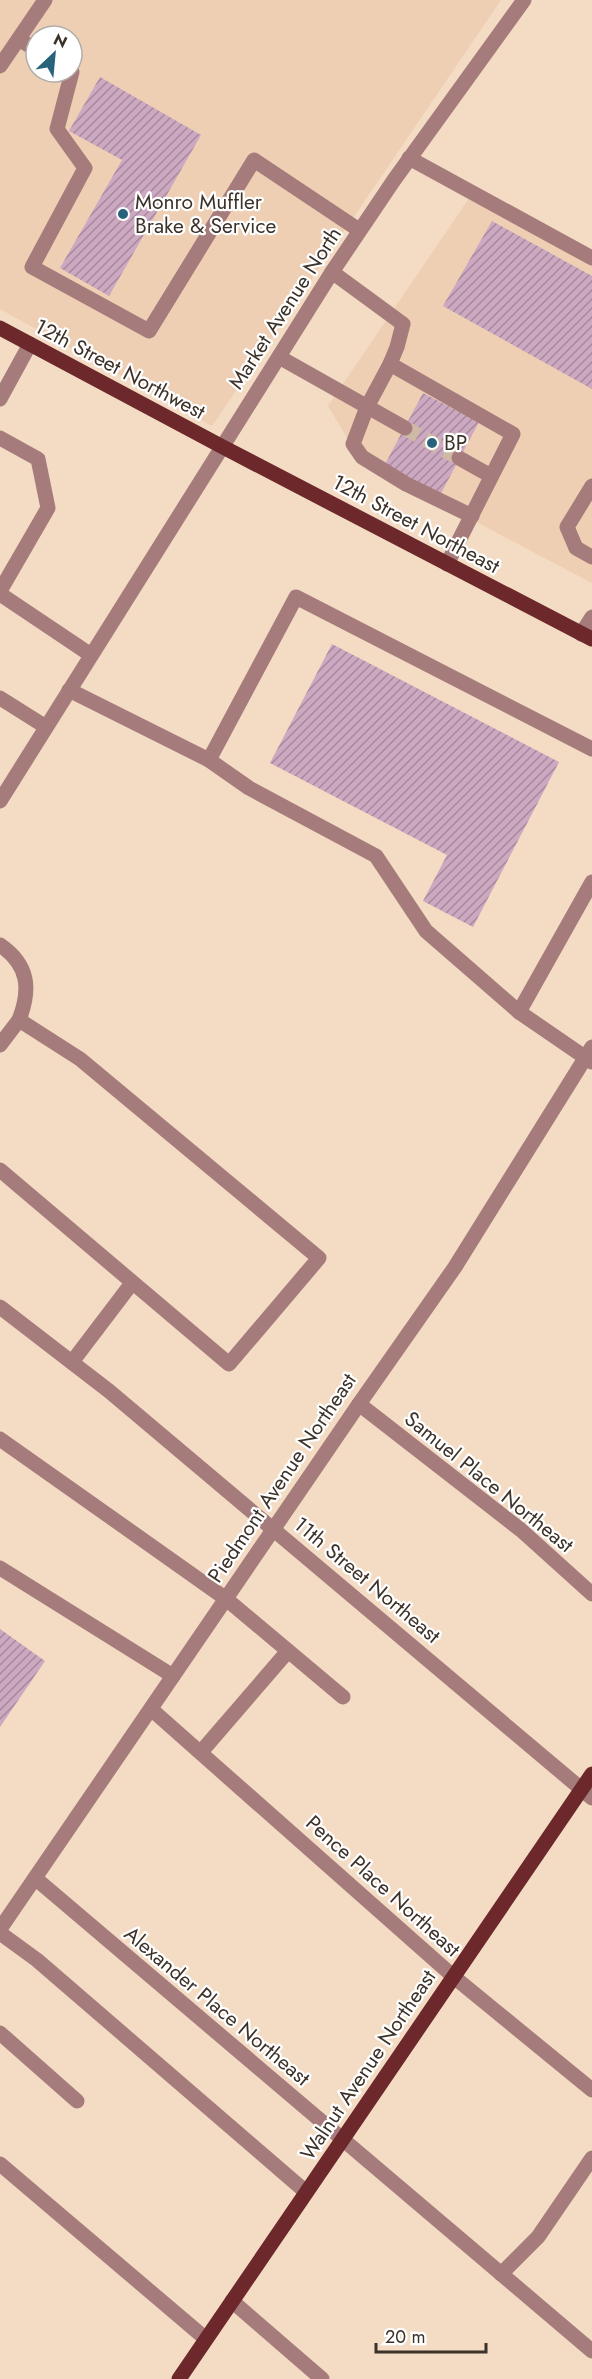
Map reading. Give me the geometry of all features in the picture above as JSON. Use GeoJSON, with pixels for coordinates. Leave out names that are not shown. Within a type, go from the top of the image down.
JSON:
{"type":"FeatureCollection","features":[{"type":"Feature","properties":{"kind":"main road","name":"12th Street Northwest"},"geometry":{"type":"LineString","coordinates":[[0,328],[221,447]]}},
{"type":"Feature","properties":{"kind":"main road","name":"12th Street Northeast"},"geometry":{"type":"LineString","coordinates":[[221,447],[587,636]]}},
{"type":"Feature","properties":{"kind":"main road","name":"Walnut Avenue Northeast"},"geometry":{"type":"LineString","coordinates":[[179,2379],[454,1977],[587,1794],[592,1774]]}},
{"type":"Feature","properties":{"kind":"street"},"geometry":{"type":"LineString","coordinates":[[0,66],[45,0]]}},
{"type":"Feature","properties":{"kind":"street","name":"Market Avenue North"},"geometry":{"type":"LineString","coordinates":[[0,801],[359,230],[524,0]]}},
{"type":"Feature","properties":{"kind":"street"},"geometry":{"type":"LineString","coordinates":[[19,39],[24,42]]}},
{"type":"Feature","properties":{"kind":"street"},"geometry":{"type":"LineString","coordinates":[[69,84],[57,129],[85,168],[32,267],[129,321],[149,331],[254,160],[359,230]]}},
{"type":"Feature","properties":{"kind":"street"},"geometry":{"type":"LineString","coordinates":[[410,158],[592,258]]}},
{"type":"Feature","properties":{"kind":"street"},"geometry":{"type":"LineString","coordinates":[[332,272],[403,324],[390,364],[367,407],[353,444],[362,457],[406,484],[471,516]]}},
{"type":"Feature","properties":{"kind":"street"},"geometry":{"type":"LineString","coordinates":[[0,399],[30,344]]}},
{"type":"Feature","properties":{"kind":"street"},"geometry":{"type":"LineString","coordinates":[[279,357],[405,428]]}},
{"type":"Feature","properties":{"kind":"street"},"geometry":{"type":"LineString","coordinates":[[390,364],[513,434],[447,564]]}},
{"type":"Feature","properties":{"kind":"street"},"geometry":{"type":"LineString","coordinates":[[0,438],[38,459],[48,508],[0,592],[91,655]]}},
{"type":"Feature","properties":{"kind":"street"},"geometry":{"type":"LineString","coordinates":[[459,458],[491,476]]}},
{"type":"Feature","properties":{"kind":"street"},"geometry":{"type":"LineString","coordinates":[[592,486],[567,527],[576,548],[592,556]]}},
{"type":"Feature","properties":{"kind":"street"},"geometry":{"type":"LineString","coordinates":[[209,760],[296,597],[592,749]]}},
{"type":"Feature","properties":{"kind":"street"},"geometry":{"type":"LineString","coordinates":[[587,636],[592,617]]}},
{"type":"Feature","properties":{"kind":"street"},"geometry":{"type":"LineString","coordinates":[[69,690],[209,760],[249,788],[376,856],[426,931],[519,1012],[589,1056]]}},
{"type":"Feature","properties":{"kind":"street"},"geometry":{"type":"LineString","coordinates":[[0,698],[46,727]]}},
{"type":"Feature","properties":{"kind":"street"},"geometry":{"type":"LineString","coordinates":[[519,1012],[592,882]]}},
{"type":"Feature","properties":{"kind":"street"},"geometry":{"type":"LineString","coordinates":[[0,945],[9,951],[24,970],[27,999],[19,1020],[0,1045]]}},
{"type":"Feature","properties":{"kind":"street"},"geometry":{"type":"LineString","coordinates":[[0,1170],[229,1364],[319,1258],[80,1059],[19,1020]]}},
{"type":"Feature","properties":{"kind":"street","name":"Piedmont Avenue Northeast"},"geometry":{"type":"LineString","coordinates":[[0,1931],[225,1598],[455,1267],[589,1056]]}},
{"type":"Feature","properties":{"kind":"street"},"geometry":{"type":"LineString","coordinates":[[72,1362],[132,1283]]}},
{"type":"Feature","properties":{"kind":"street","name":"11th Street Northeast"},"geometry":{"type":"LineString","coordinates":[[0,1307],[72,1362],[587,1794]]}},
{"type":"Feature","properties":{"kind":"street","name":"Samuel Place Northeast"},"geometry":{"type":"LineString","coordinates":[[359,1404],[521,1530],[592,1594]]}},
{"type":"Feature","properties":{"kind":"street"},"geometry":{"type":"LineString","coordinates":[[0,1439],[225,1598],[343,1697]]}},
{"type":"Feature","properties":{"kind":"street"},"geometry":{"type":"LineString","coordinates":[[0,1568],[173,1676]]}},
{"type":"Feature","properties":{"kind":"street"},"geometry":{"type":"LineString","coordinates":[[201,1752],[288,1651]]}},
{"type":"Feature","properties":{"kind":"street","name":"Pence Place Northeast"},"geometry":{"type":"LineString","coordinates":[[151,1708],[454,1977],[592,2090]]}},
{"type":"Feature","properties":{"kind":"street","name":"Alexander Place Northeast"},"geometry":{"type":"LineString","coordinates":[[35,1878],[592,2351]]}},
{"type":"Feature","properties":{"kind":"street"},"geometry":{"type":"LineString","coordinates":[[0,1931],[37,1960],[306,2192]]}},
{"type":"Feature","properties":{"kind":"street"},"geometry":{"type":"LineString","coordinates":[[0,2033],[77,2101]]}},
{"type":"Feature","properties":{"kind":"street"},"geometry":{"type":"LineString","coordinates":[[501,2274],[538,2237],[592,2158]]}},
{"type":"Feature","properties":{"kind":"street"},"geometry":{"type":"LineString","coordinates":[[0,2164],[206,2339]]}},
{"type":"Feature","properties":{"kind":"street"},"geometry":{"type":"LineString","coordinates":[[232,2301],[322,2379]]}},
{"type":"Feature","properties":{"kind":"shaded area"},"geometry":{"type":"Polygon","coordinates":[[[0,0],[501,0],[212,426],[0,309],[0,0]]]}},
{"type":"Feature","properties":{"kind":"shaded area"},"geometry":{"type":"Polygon","coordinates":[[[472,194],[592,264],[592,583],[361,461],[328,406],[472,194]]]}},
{"type":"Feature","properties":{"kind":"building","name":"Monro Muffler Brake & Service"},"geometry":{"type":"Polygon","coordinates":[[[100,77],[201,135],[109,296],[60,268],[122,160],[69,131],[100,77]]]}},
{"type":"Feature","properties":{"kind":"building"},"geometry":{"type":"Polygon","coordinates":[[[492,221],[592,276],[592,389],[443,306],[492,221]]]}},
{"type":"Feature","properties":{"kind":"building","name":"BP"},"geometry":{"type":"Polygon","coordinates":[[[423,393],[479,422],[439,497],[383,468],[423,393]]]}},
{"type":"Feature","properties":{"kind":"building"},"geometry":{"type":"Polygon","coordinates":[[[332,644],[559,762],[473,927],[423,901],[447,855],[270,763],[332,644]]]}},
{"type":"Feature","properties":{"kind":"building"},"geometry":{"type":"Polygon","coordinates":[[[0,1629],[45,1661],[0,1727],[0,1629]]]}},
{"type":"Feature","properties":{"kind":"tunnel"},"geometry":{"type":"LineString","coordinates":[[405,428],[459,458]]}},
{"type":"Feature","properties":{"kind":"place","name":"Monro Muffler Brake & Service"},"geometry":{"type":"Point","coordinates":[123,214]}},
{"type":"Feature","properties":{"kind":"place","name":"BP"},"geometry":{"type":"Point","coordinates":[432,443]}}]}
